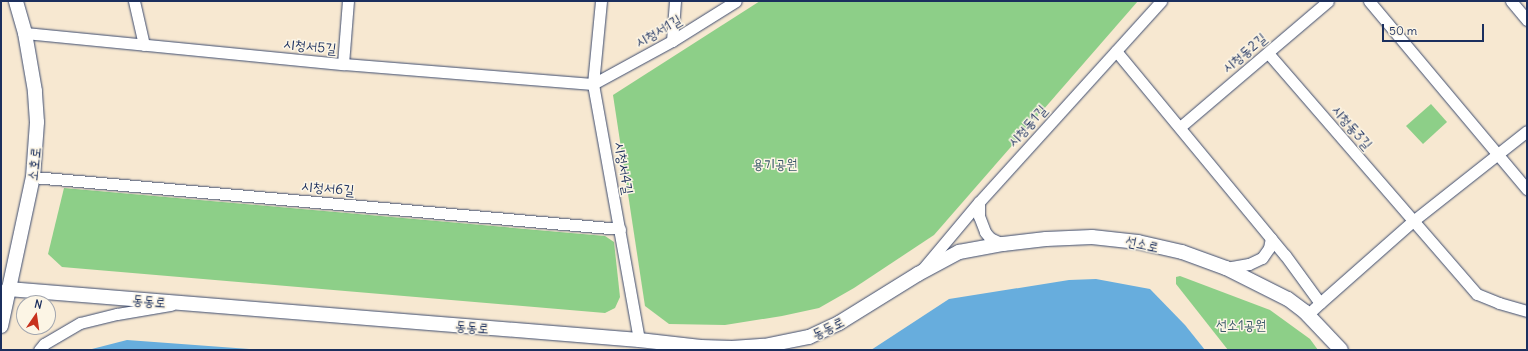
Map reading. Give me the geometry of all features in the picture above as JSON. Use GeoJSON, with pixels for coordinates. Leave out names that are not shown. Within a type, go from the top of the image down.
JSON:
{"type":"FeatureCollection","features":[{"type":"Feature","properties":{"kind":"street","name":"소호로"},"geometry":{"type":"LineString","coordinates":[[1,326],[33,177],[38,122],[25,33],[16,1]]}},
{"type":"Feature","properties":{"kind":"street"},"geometry":{"type":"LineString","coordinates":[[134,1],[144,45]]}},
{"type":"Feature","properties":{"kind":"street"},"geometry":{"type":"LineString","coordinates":[[343,64],[348,1]]}},
{"type":"Feature","properties":{"kind":"street","name":"시청서4길"},"geometry":{"type":"LineString","coordinates":[[601,1],[593,84],[639,340]]}},
{"type":"Feature","properties":{"kind":"street"},"geometry":{"type":"LineString","coordinates":[[672,41],[675,1]]}},
{"type":"Feature","properties":{"kind":"street","name":"시청서1길"},"geometry":{"type":"LineString","coordinates":[[593,84],[672,41],[736,1]]}},
{"type":"Feature","properties":{"kind":"street","name":"시청동1길"},"geometry":{"type":"LineString","coordinates":[[918,274],[979,202],[1161,1]]}},
{"type":"Feature","properties":{"kind":"street","name":"시청동2길"},"geometry":{"type":"LineString","coordinates":[[1180,127],[1328,1]]}},
{"type":"Feature","properties":{"kind":"street"},"geometry":{"type":"LineString","coordinates":[[1369,1],[1527,189]]}},
{"type":"Feature","properties":{"kind":"street"},"geometry":{"type":"LineString","coordinates":[[1511,1],[1527,20]]}},
{"type":"Feature","properties":{"kind":"street","name":"시청서5길"},"geometry":{"type":"LineString","coordinates":[[25,33],[343,64],[593,84]]}},
{"type":"Feature","properties":{"kind":"street"},"geometry":{"type":"LineString","coordinates":[[1116,51],[1271,238],[1320,303]]}},
{"type":"Feature","properties":{"kind":"street","name":"시청동3길"},"geometry":{"type":"LineString","coordinates":[[1268,53],[1478,294],[1499,303],[1527,310]]}},
{"type":"Feature","properties":{"kind":"street"},"geometry":{"type":"LineString","coordinates":[[1308,314],[1413,221],[1527,131]]}},
{"type":"Feature","properties":{"kind":"street","name":"시청서6길"},"geometry":{"type":"LineString","coordinates":[[33,177],[620,230]]}},
{"type":"Feature","properties":{"kind":"street"},"geometry":{"type":"LineString","coordinates":[[979,202],[979,216],[985,232],[990,238],[1003,244]]}},
{"type":"Feature","properties":{"kind":"street","name":"선소로"},"geometry":{"type":"LineString","coordinates":[[918,274],[959,252],[1003,244],[1046,239],[1092,237],[1114,238],[1182,252],[1226,268],[1288,299],[1308,314],[1341,350]]}},
{"type":"Feature","properties":{"kind":"street"},"geometry":{"type":"LineString","coordinates":[[1226,268],[1249,264],[1262,258],[1268,252],[1271,238]]}},
{"type":"Feature","properties":{"kind":"street","name":"동동로"},"geometry":{"type":"LineString","coordinates":[[8,289],[639,340],[701,348],[739,348],[788,343],[809,337],[839,323],[918,274]]}},
{"type":"Feature","properties":{"kind":"street"},"geometry":{"type":"LineString","coordinates":[[39,350],[44,344],[80,323],[117,314],[183,303]]}},
{"type":"Feature","properties":{"kind":"green space","name":"용기공원"},"geometry":{"type":"Polygon","coordinates":[[[760,1],[1138,1],[934,235],[854,288],[819,308],[782,316],[725,325],[669,324],[645,306],[613,95],[760,1]]]}},
{"type":"Feature","properties":{"kind":"green space"},"geometry":{"type":"Polygon","coordinates":[[[1431,104],[1447,122],[1423,144],[1406,126],[1431,104]]]}},
{"type":"Feature","properties":{"kind":"green space"},"geometry":{"type":"Polygon","coordinates":[[[64,188],[605,236],[614,242],[620,297],[615,308],[605,313],[62,267],[48,254],[64,188]]]}},
{"type":"Feature","properties":{"kind":"green space","name":"선소1공원"},"geometry":{"type":"Polygon","coordinates":[[[1180,276],[1270,310],[1310,339],[1318,350],[1228,350],[1176,284],[1176,277],[1180,276]]]}},
{"type":"Feature","properties":{"kind":"water"},"geometry":{"type":"Polygon","coordinates":[[[1096,279],[1150,289],[1185,325],[1205,350],[871,350],[949,299],[1069,280],[1096,279]]]}},
{"type":"Feature","properties":{"kind":"water"},"geometry":{"type":"Polygon","coordinates":[[[127,340],[264,350],[88,350],[127,340]]]}}]}
